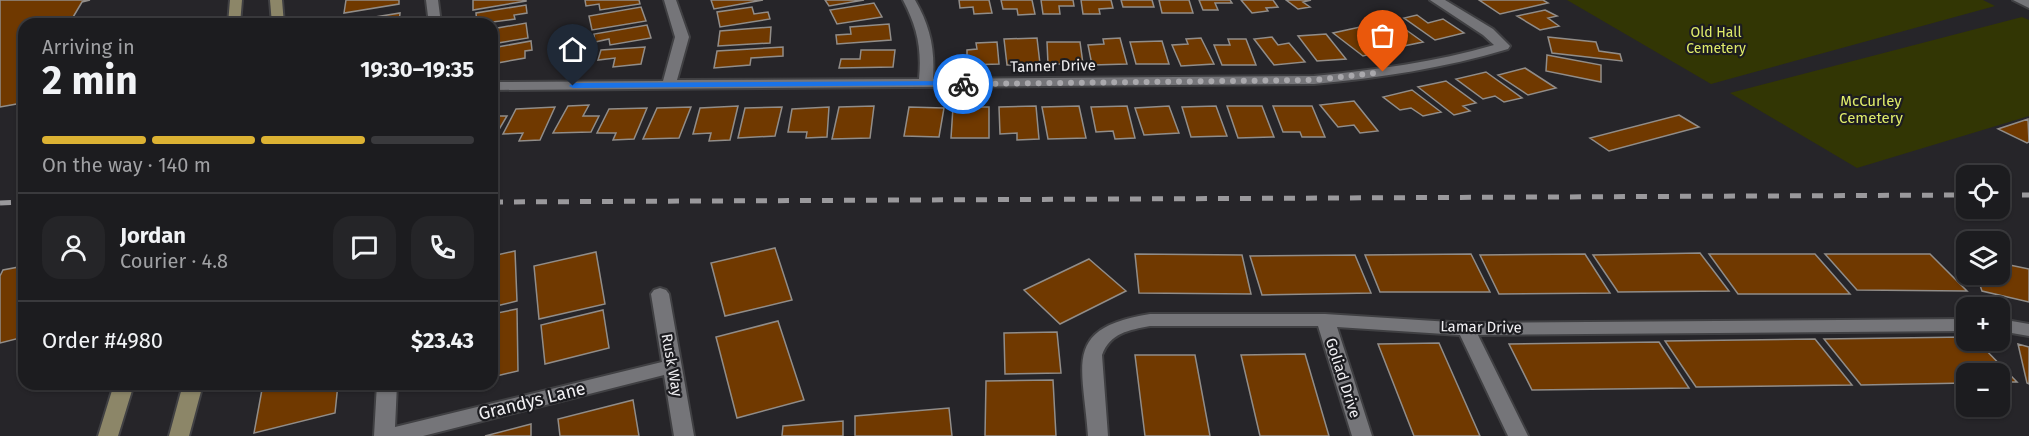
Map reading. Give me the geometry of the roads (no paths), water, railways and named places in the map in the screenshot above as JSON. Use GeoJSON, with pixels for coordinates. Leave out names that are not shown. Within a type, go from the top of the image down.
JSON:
{"type":"FeatureCollection","features":[{"type":"Feature","properties":{"kind":"main road"},"geometry":{"type":"LineString","coordinates":[[234,18],[236,0]]}},
{"type":"Feature","properties":{"kind":"main road"},"geometry":{"type":"LineString","coordinates":[[276,0],[278,18]]}},
{"type":"Feature","properties":{"kind":"main road"},"geometry":{"type":"LineString","coordinates":[[108,436],[122,390]]}},
{"type":"Feature","properties":{"kind":"main road"},"geometry":{"type":"LineString","coordinates":[[179,436],[191,390]]}},
{"type":"Feature","properties":{"kind":"street"},"geometry":{"type":"LineString","coordinates":[[432,0],[434,18]]}},
{"type":"Feature","properties":{"kind":"street"},"geometry":{"type":"LineString","coordinates":[[669,85],[682,38],[670,0]]}},
{"type":"Feature","properties":{"kind":"street"},"geometry":{"type":"LineString","coordinates":[[909,0],[925,30],[928,52],[926,84]]}},
{"type":"Feature","properties":{"kind":"street","name":"Tanner Drive"},"geometry":{"type":"LineString","coordinates":[[498,86],[1314,80],[1366,75],[1477,54],[1503,46],[1488,32],[1436,0]]}},
{"type":"Feature","properties":{"kind":"street"},"geometry":{"type":"LineString","coordinates":[[2019,0],[2029,4]]}},
{"type":"Feature","properties":{"kind":"street","name":"Rusk Way"},"geometry":{"type":"LineString","coordinates":[[660,294],[684,436]]}},
{"type":"Feature","properties":{"kind":"street","name":"Lamar Drive"},"geometry":{"type":"LineString","coordinates":[[1098,436],[1092,355],[1097,342],[1108,332],[1126,324],[1150,320],[1325,320],[1466,329],[1956,325]]}},
{"type":"Feature","properties":{"kind":"street","name":"Goliad Drive"},"geometry":{"type":"LineString","coordinates":[[1325,320],[1362,436]]}},
{"type":"Feature","properties":{"kind":"street"},"geometry":{"type":"LineString","coordinates":[[2010,327],[2029,330]]}},
{"type":"Feature","properties":{"kind":"street"},"geometry":{"type":"LineString","coordinates":[[1466,329],[1518,436]]}},
{"type":"Feature","properties":{"kind":"street","name":"Grandys Lane"},"geometry":{"type":"LineString","coordinates":[[392,436],[672,366]]}},
{"type":"Feature","properties":{"kind":"street"},"geometry":{"type":"LineString","coordinates":[[384,436],[387,390]]}},
{"type":"Feature","properties":{"kind":"railway"},"geometry":{"type":"LineString","coordinates":[[498,202],[1956,195]]}},
{"type":"Feature","properties":{"kind":"railway"},"geometry":{"type":"LineString","coordinates":[[2010,195],[2029,195]]}},
{"type":"Feature","properties":{"kind":"railway"},"geometry":{"type":"LineString","coordinates":[[0,203],[18,202]]}},
{"type":"Feature","properties":{"kind":"park label","name":"Old Hall Cemetery"},"geometry":{"type":"Point","coordinates":[1716,40]}},
{"type":"Feature","properties":{"kind":"park label","name":"McCurley Cemetery"},"geometry":{"type":"Point","coordinates":[1871,110]}}]}
